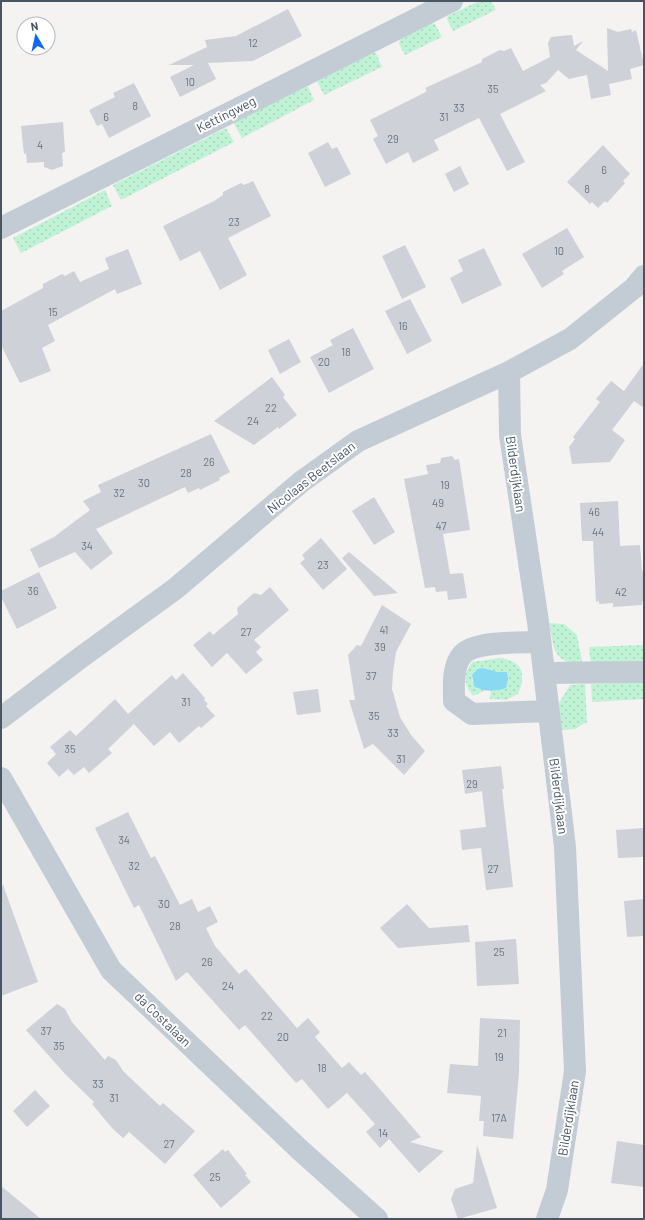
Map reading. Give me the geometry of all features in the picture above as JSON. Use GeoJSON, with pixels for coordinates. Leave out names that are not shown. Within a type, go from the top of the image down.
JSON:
{"type":"FeatureCollection","features":[{"type":"Feature","properties":{"kind":"street","name":"Kettingweg"},"geometry":{"type":"LineString","coordinates":[[1,228],[452,1]]}},
{"type":"Feature","properties":{"kind":"street","name":"Nicolaas Beetslaan"},"geometry":{"type":"LineString","coordinates":[[1,718],[174,589],[301,482],[358,441],[508,372],[570,339],[634,288],[644,276]]}},
{"type":"Feature","properties":{"kind":"street","name":"Bilderdijklaan"},"geometry":{"type":"LineString","coordinates":[[508,372],[510,435],[540,642],[565,847],[575,1071],[557,1190],[547,1219]]}},
{"type":"Feature","properties":{"kind":"street"},"geometry":{"type":"LineString","coordinates":[[540,642],[480,645],[462,655],[454,674],[454,701],[472,714],[548,711]]}},
{"type":"Feature","properties":{"kind":"street"},"geometry":{"type":"LineString","coordinates":[[544,673],[644,672]]}},
{"type":"Feature","properties":{"kind":"street","name":"da Costalaan"},"geometry":{"type":"LineString","coordinates":[[1,778],[112,970],[299,1150],[377,1219]]}},
{"type":"Feature","properties":{"kind":"green space"},"geometry":{"type":"Polygon","coordinates":[[[479,1],[491,1],[496,10],[453,31],[447,19],[448,16],[479,1]]]}},
{"type":"Feature","properties":{"kind":"green space"},"geometry":{"type":"Polygon","coordinates":[[[432,23],[435,24],[442,37],[405,55],[399,44],[400,39],[432,23]]]}},
{"type":"Feature","properties":{"kind":"green space"},"geometry":{"type":"Polygon","coordinates":[[[373,52],[376,53],[382,67],[324,95],[317,81],[373,52]]]}},
{"type":"Feature","properties":{"kind":"green space"},"geometry":{"type":"Polygon","coordinates":[[[308,86],[314,100],[242,138],[233,122],[308,86]]]}},
{"type":"Feature","properties":{"kind":"green space"},"geometry":{"type":"Polygon","coordinates":[[[226,128],[234,142],[121,200],[113,185],[226,128]]]}},
{"type":"Feature","properties":{"kind":"green space"},"geometry":{"type":"Polygon","coordinates":[[[105,190],[112,206],[21,253],[13,238],[105,190]]]}},
{"type":"Feature","properties":{"kind":"green space"},"geometry":{"type":"Polygon","coordinates":[[[549,623],[564,624],[577,635],[583,666],[565,661],[556,653],[549,623]]]}},
{"type":"Feature","properties":{"kind":"green space"},"geometry":{"type":"Polygon","coordinates":[[[644,645],[644,662],[591,665],[589,647],[644,645]]]}},
{"type":"Feature","properties":{"kind":"green space"},"geometry":{"type":"Polygon","coordinates":[[[501,658],[509,660],[519,666],[521,670],[522,681],[518,694],[506,700],[490,699],[491,690],[499,691],[472,675],[472,681],[478,689],[486,690],[473,696],[467,687],[465,679],[472,662],[501,658]]]}},
{"type":"Feature","properties":{"kind":"green space"},"geometry":{"type":"Polygon","coordinates":[[[644,682],[644,699],[592,702],[591,684],[644,682]]]}},
{"type":"Feature","properties":{"kind":"green space"},"geometry":{"type":"Polygon","coordinates":[[[585,684],[587,722],[575,729],[561,730],[559,703],[570,685],[585,684]]]}},
{"type":"Feature","properties":{"kind":"water"},"geometry":{"type":"Polygon","coordinates":[[[483,668],[497,672],[507,672],[508,679],[506,688],[490,691],[474,686],[472,675],[478,669],[483,668]]]}},
{"type":"Feature","properties":{"kind":"building"},"geometry":{"type":"Polygon","coordinates":[[[288,9],[302,36],[253,61],[208,63],[216,79],[180,97],[170,77],[194,65],[169,65],[207,47],[205,40],[236,36],[288,9]]]}},
{"type":"Feature","properties":{"kind":"building"},"geometry":{"type":"Polygon","coordinates":[[[607,28],[618,32],[631,29],[632,32],[636,30],[644,65],[630,69],[632,79],[609,84],[611,95],[591,99],[587,75],[569,79],[558,70],[546,83],[540,85],[546,91],[500,114],[525,162],[507,171],[479,118],[434,140],[439,150],[413,163],[408,152],[386,164],[373,139],[378,136],[370,120],[422,94],[427,91],[425,88],[482,62],[482,59],[500,50],[504,51],[511,48],[523,71],[550,57],[548,43],[551,37],[572,35],[574,46],[583,41],[576,50],[608,71],[607,28]]]}},
{"type":"Feature","properties":{"kind":"building"},"geometry":{"type":"Polygon","coordinates":[[[134,83],[151,116],[109,138],[102,124],[97,126],[89,110],[115,97],[113,93],[134,83]]]}},
{"type":"Feature","properties":{"kind":"building"},"geometry":{"type":"Polygon","coordinates":[[[63,122],[65,152],[62,153],[63,166],[52,170],[44,167],[44,162],[27,163],[26,153],[24,154],[21,126],[63,122]]]}},
{"type":"Feature","properties":{"kind":"building"},"geometry":{"type":"Polygon","coordinates":[[[328,142],[332,149],[337,147],[351,174],[325,187],[308,153],[328,142]]]}},
{"type":"Feature","properties":{"kind":"building"},"geometry":{"type":"Polygon","coordinates":[[[603,145],[630,174],[623,181],[625,183],[607,203],[605,201],[598,208],[592,202],[590,204],[567,182],[603,145]]]}},
{"type":"Feature","properties":{"kind":"building"},"geometry":{"type":"Polygon","coordinates":[[[460,166],[469,184],[454,192],[445,174],[460,166]]]}},
{"type":"Feature","properties":{"kind":"building"},"geometry":{"type":"Polygon","coordinates":[[[253,181],[271,216],[228,238],[247,275],[220,290],[200,251],[180,261],[163,226],[214,201],[223,195],[223,192],[241,183],[244,185],[253,181]]]}},
{"type":"Feature","properties":{"kind":"building"},"geometry":{"type":"Polygon","coordinates":[[[567,228],[584,257],[562,271],[564,274],[542,288],[522,254],[567,228]]]}},
{"type":"Feature","properties":{"kind":"building"},"geometry":{"type":"Polygon","coordinates":[[[405,245],[426,287],[402,299],[382,256],[405,245]]]}},
{"type":"Feature","properties":{"kind":"building"},"geometry":{"type":"Polygon","coordinates":[[[484,248],[502,285],[462,304],[450,278],[463,271],[458,260],[484,248]]]}},
{"type":"Feature","properties":{"kind":"building"},"geometry":{"type":"Polygon","coordinates":[[[128,249],[142,284],[117,294],[115,289],[48,325],[55,341],[42,348],[51,371],[20,383],[1,345],[1,311],[43,288],[43,284],[62,274],[65,276],[74,271],[80,282],[109,269],[105,258],[128,249]]]}},
{"type":"Feature","properties":{"kind":"building"},"geometry":{"type":"Polygon","coordinates":[[[410,299],[432,341],[407,354],[385,311],[410,299]]]}},
{"type":"Feature","properties":{"kind":"building"},"geometry":{"type":"Polygon","coordinates":[[[353,328],[374,369],[329,393],[310,357],[333,345],[330,340],[353,328]]]}},
{"type":"Feature","properties":{"kind":"building"},"geometry":{"type":"Polygon","coordinates":[[[289,339],[301,362],[280,374],[268,350],[289,339]]]}},
{"type":"Feature","properties":{"kind":"building"},"geometry":{"type":"Polygon","coordinates":[[[644,363],[644,408],[634,401],[612,430],[625,440],[610,462],[572,464],[569,447],[575,439],[573,437],[600,402],[596,399],[611,381],[624,391],[644,363]]]}},
{"type":"Feature","properties":{"kind":"building"},"geometry":{"type":"Polygon","coordinates":[[[272,377],[285,395],[283,397],[297,415],[279,429],[278,427],[254,445],[214,421],[272,377]]]}},
{"type":"Feature","properties":{"kind":"building"},"geometry":{"type":"Polygon","coordinates":[[[211,434],[230,472],[219,478],[220,480],[200,490],[199,488],[188,493],[185,487],[96,529],[113,553],[91,570],[75,552],[39,568],[30,549],[54,537],[90,510],[83,501],[101,492],[98,485],[211,434]]]}},
{"type":"Feature","properties":{"kind":"building"},"geometry":{"type":"Polygon","coordinates":[[[452,456],[455,460],[459,459],[470,530],[443,534],[450,574],[463,573],[467,598],[448,600],[447,591],[436,592],[435,587],[425,588],[404,479],[428,474],[426,465],[440,463],[441,458],[452,456]]]}},
{"type":"Feature","properties":{"kind":"building"},"geometry":{"type":"Polygon","coordinates":[[[374,497],[395,532],[374,545],[352,511],[374,497]]]}},
{"type":"Feature","properties":{"kind":"building"},"geometry":{"type":"Polygon","coordinates":[[[618,501],[620,546],[640,545],[642,571],[644,571],[644,602],[642,602],[642,605],[613,607],[613,603],[599,604],[599,601],[596,602],[593,541],[582,541],[580,503],[618,501]]]}},
{"type":"Feature","properties":{"kind":"building"},"geometry":{"type":"Polygon","coordinates":[[[321,538],[347,569],[323,590],[300,563],[305,559],[302,555],[321,538]]]}},
{"type":"Feature","properties":{"kind":"building"},"geometry":{"type":"Polygon","coordinates":[[[349,552],[398,593],[374,596],[342,558],[349,552]]]}},
{"type":"Feature","properties":{"kind":"building"},"geometry":{"type":"Polygon","coordinates":[[[39,572],[57,608],[17,629],[1,597],[1,591],[39,572]]]}},
{"type":"Feature","properties":{"kind":"building"},"geometry":{"type":"Polygon","coordinates":[[[270,587],[289,610],[254,640],[261,647],[256,652],[263,660],[246,674],[227,653],[212,667],[193,645],[210,631],[213,635],[238,614],[237,608],[254,593],[261,595],[270,587]]]}},
{"type":"Feature","properties":{"kind":"building"},"geometry":{"type":"Polygon","coordinates":[[[382,605],[411,624],[396,652],[392,689],[400,717],[411,735],[425,751],[404,775],[373,744],[364,749],[349,700],[355,700],[348,655],[357,645],[361,646],[382,605]]]}},
{"type":"Feature","properties":{"kind":"building"},"geometry":{"type":"Polygon","coordinates":[[[183,673],[205,698],[204,700],[208,704],[206,706],[215,716],[201,728],[199,726],[179,743],[170,732],[154,746],[134,724],[108,749],[112,753],[89,773],[84,767],[74,775],[68,769],[59,777],[47,763],[56,754],[50,747],[70,730],[76,736],[115,699],[128,714],[172,675],[176,680],[183,673]]]}},
{"type":"Feature","properties":{"kind":"building"},"geometry":{"type":"Polygon","coordinates":[[[318,689],[321,712],[297,715],[293,692],[318,689]]]}},
{"type":"Feature","properties":{"kind":"building"},"geometry":{"type":"Polygon","coordinates":[[[501,766],[504,789],[502,789],[513,887],[486,890],[481,848],[462,850],[460,830],[486,827],[482,791],[465,794],[462,770],[501,766]]]}},
{"type":"Feature","properties":{"kind":"building"},"geometry":{"type":"Polygon","coordinates":[[[128,812],[151,858],[155,856],[180,905],[192,899],[198,912],[210,906],[218,922],[206,928],[215,946],[239,974],[246,969],[297,1028],[308,1018],[320,1032],[315,1037],[342,1068],[349,1062],[361,1075],[365,1072],[421,1137],[410,1142],[444,1151],[419,1173],[389,1139],[380,1148],[366,1132],[375,1124],[347,1093],[328,1109],[302,1079],[296,1083],[245,1025],[239,1030],[187,972],[176,981],[139,905],[134,908],[95,828],[128,812]]]}},
{"type":"Feature","properties":{"kind":"building"},"geometry":{"type":"Polygon","coordinates":[[[644,828],[644,857],[618,858],[616,830],[644,828]]]}},
{"type":"Feature","properties":{"kind":"building"},"geometry":{"type":"Polygon","coordinates":[[[3,885],[38,982],[1,996],[1,886],[3,885]]]}},
{"type":"Feature","properties":{"kind":"building"},"geometry":{"type":"Polygon","coordinates":[[[644,899],[644,936],[627,937],[624,901],[644,899]]]}},
{"type":"Feature","properties":{"kind":"building"},"geometry":{"type":"Polygon","coordinates":[[[407,904],[429,928],[468,925],[470,942],[398,948],[380,928],[407,904]]]}},
{"type":"Feature","properties":{"kind":"building"},"geometry":{"type":"Polygon","coordinates":[[[516,939],[519,984],[477,986],[475,942],[516,939]]]}},
{"type":"Feature","properties":{"kind":"building"},"geometry":{"type":"Polygon","coordinates":[[[57,1004],[65,1009],[72,1022],[105,1060],[108,1056],[116,1060],[123,1071],[160,1106],[163,1103],[195,1131],[165,1164],[129,1132],[123,1138],[112,1128],[92,1104],[94,1102],[65,1074],[26,1030],[57,1004]]]}},
{"type":"Feature","properties":{"kind":"building"},"geometry":{"type":"Polygon","coordinates":[[[480,1018],[520,1020],[519,1073],[513,1139],[483,1136],[484,1121],[479,1121],[481,1096],[447,1093],[450,1064],[478,1066],[480,1018]]]}},
{"type":"Feature","properties":{"kind":"building"},"geometry":{"type":"Polygon","coordinates":[[[35,1090],[50,1106],[27,1127],[13,1111],[35,1090]]]}},
{"type":"Feature","properties":{"kind":"building"},"geometry":{"type":"Polygon","coordinates":[[[617,1141],[644,1145],[644,1187],[611,1183],[617,1141]]]}},
{"type":"Feature","properties":{"kind":"building"},"geometry":{"type":"Polygon","coordinates":[[[477,1145],[497,1208],[458,1219],[451,1199],[455,1189],[473,1184],[477,1145]]]}},
{"type":"Feature","properties":{"kind":"building"},"geometry":{"type":"Polygon","coordinates":[[[223,1149],[225,1152],[228,1150],[247,1174],[245,1175],[251,1182],[221,1208],[193,1175],[223,1149]]]}},
{"type":"Feature","properties":{"kind":"building"},"geometry":{"type":"Polygon","coordinates":[[[1,1186],[41,1219],[1,1219],[1,1186]]]}}]}
